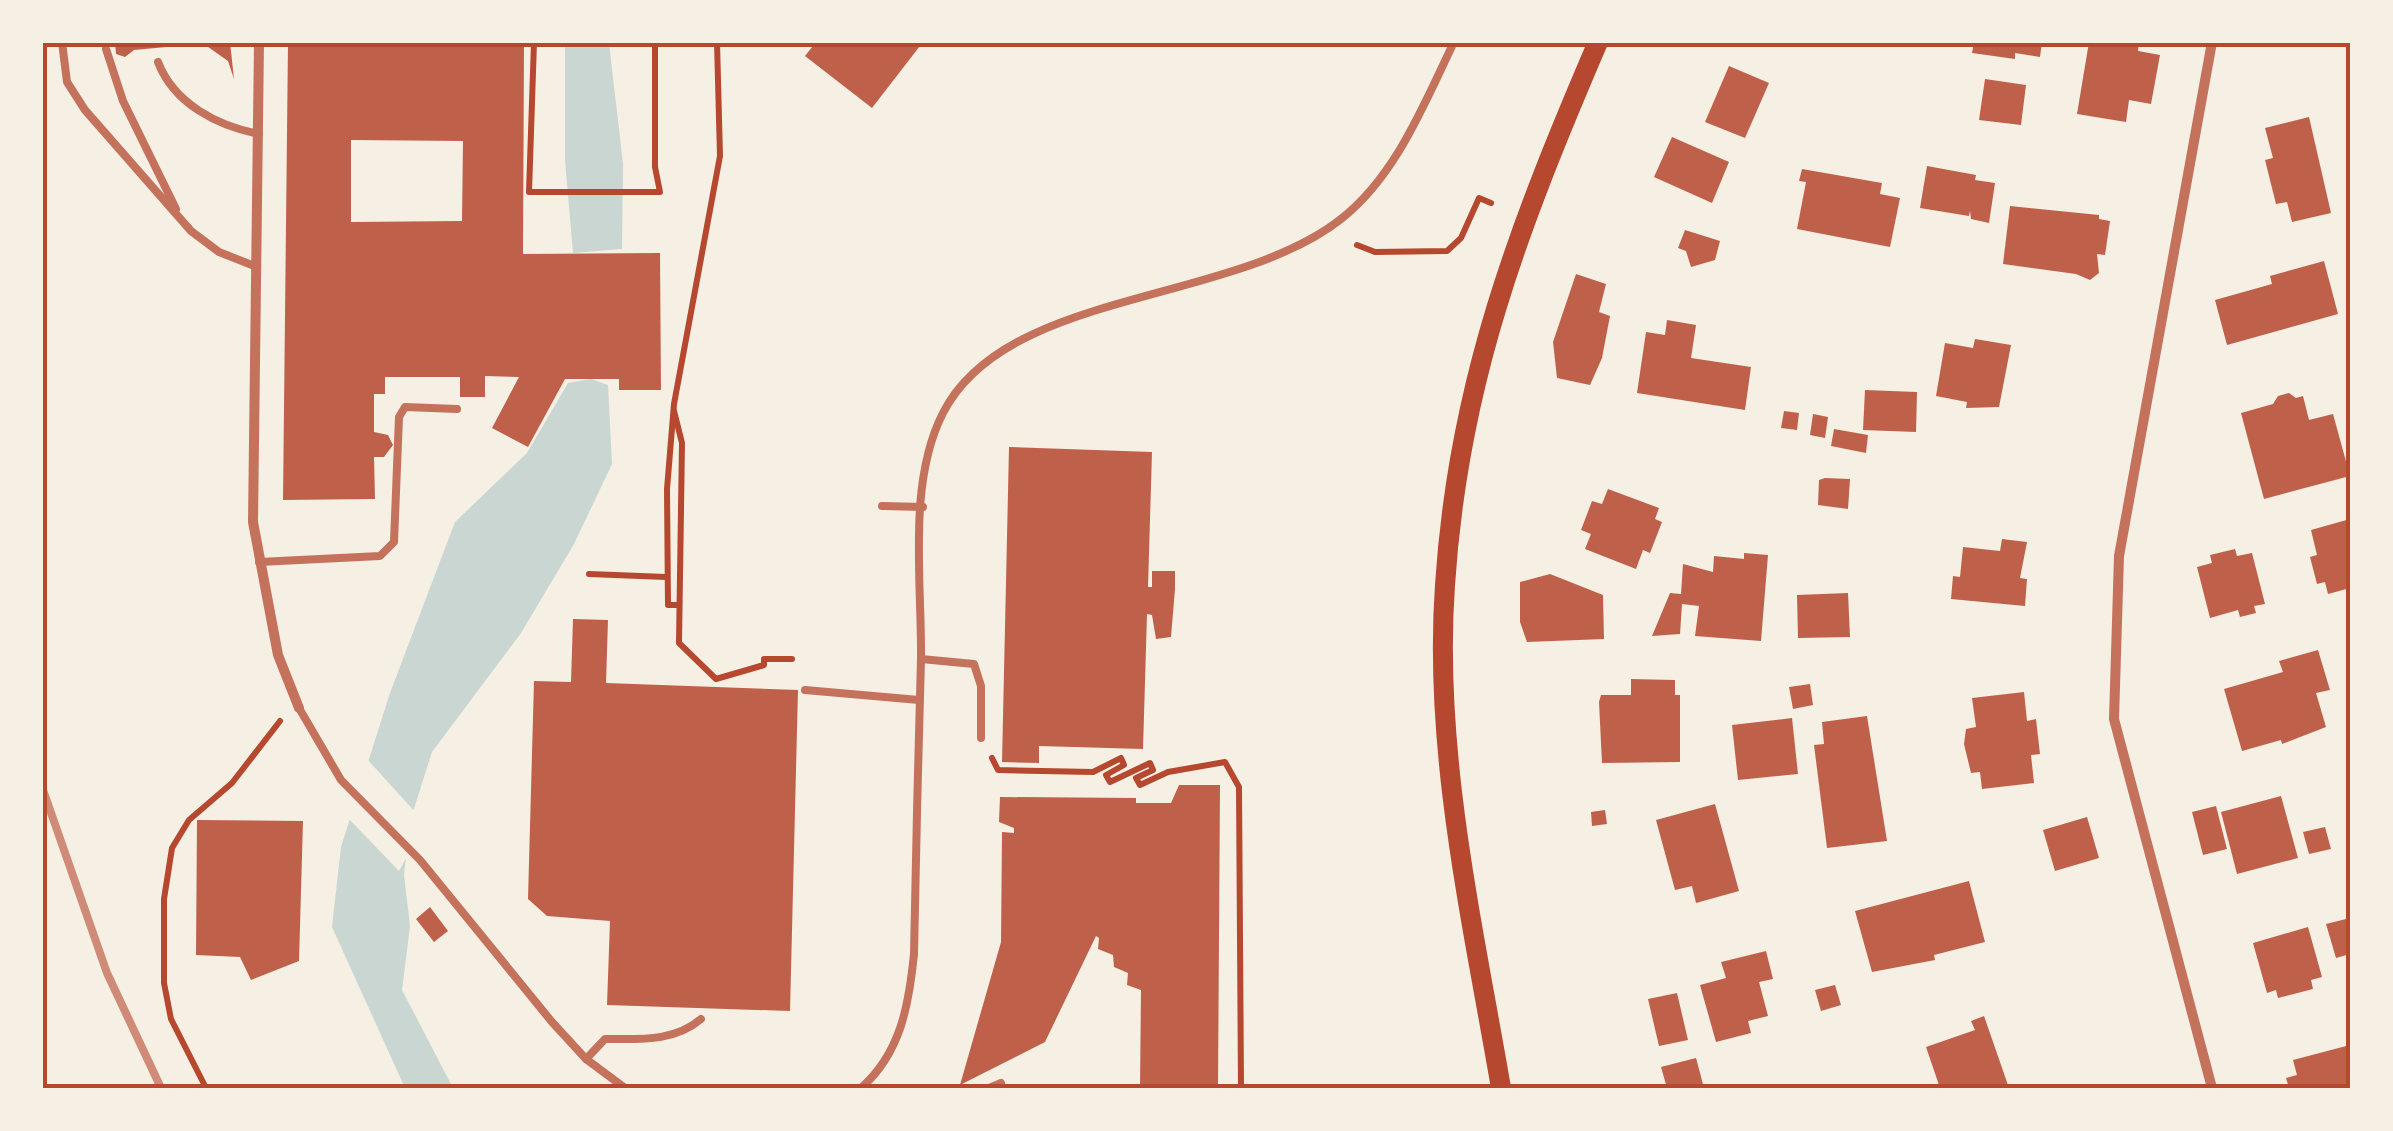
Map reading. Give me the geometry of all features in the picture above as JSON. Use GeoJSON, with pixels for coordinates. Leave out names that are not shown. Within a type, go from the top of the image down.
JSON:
{"type":"FeatureCollection","features":[{"type":"Feature","properties":{"kind":"main road"},"geometry":{"type":"LineString","coordinates":[[1501,1088],[1470,909],[1450,748],[1444,587],[1465,431],[1498,294],[1537,185],[1598,42]]}},
{"type":"Feature","properties":{"kind":"street"},"geometry":{"type":"LineString","coordinates":[[259,42],[253,522],[278,656],[300,708]]}},
{"type":"Feature","properties":{"kind":"street"},"geometry":{"type":"LineString","coordinates":[[2212,42],[2119,556],[2114,719],[2212,1088]]}},
{"type":"Feature","properties":{"kind":"lane"},"geometry":{"type":"LineString","coordinates":[[62,42],[68,82],[85,110],[179,217],[220,252],[257,266]]}},
{"type":"Feature","properties":{"kind":"lane"},"geometry":{"type":"LineString","coordinates":[[862,1088],[875,1077],[894,1046],[909,1008],[914,954],[922,507],[932,443],[942,414],[960,385],[983,361],[1026,336],[1274,260],[1317,237],[1344,217],[1392,162],[1454,42]]}},
{"type":"Feature","properties":{"kind":"lane"},"geometry":{"type":"LineString","coordinates":[[106,48],[123,101],[179,217]]}},
{"type":"Feature","properties":{"kind":"lane"},"geometry":{"type":"LineString","coordinates":[[158,62],[164,78],[193,106],[225,127],[258,134]]}},
{"type":"Feature","properties":{"kind":"lane"},"geometry":{"type":"LineString","coordinates":[[259,562],[380,556],[394,542],[399,417],[404,407],[456,409]]}},
{"type":"Feature","properties":{"kind":"lane"},"geometry":{"type":"LineString","coordinates":[[882,506],[922,507]]}},
{"type":"Feature","properties":{"kind":"lane"},"geometry":{"type":"LineString","coordinates":[[921,659],[974,664],[981,686],[981,738]]}},
{"type":"Feature","properties":{"kind":"lane"},"geometry":{"type":"LineString","coordinates":[[805,690],[919,700]]}},
{"type":"Feature","properties":{"kind":"lane"},"geometry":{"type":"LineString","coordinates":[[300,708],[341,780],[420,860],[586,1058],[624,1088]]}},
{"type":"Feature","properties":{"kind":"lane"},"geometry":{"type":"LineString","coordinates":[[586,1058],[605,1039],[659,1038],[687,1031],[702,1019]]}},
{"type":"Feature","properties":{"kind":"lane"},"geometry":{"type":"LineString","coordinates":[[989,1088],[1001,1083]]}},
{"type":"Feature","properties":{"kind":"path"},"geometry":{"type":"LineString","coordinates":[[534,42],[529,192],[660,192],[656,168],[654,42]]}},
{"type":"Feature","properties":{"kind":"path"},"geometry":{"type":"LineString","coordinates":[[678,605],[668,605],[667,489],[674,410],[720,156],[717,42]]}},
{"type":"Feature","properties":{"kind":"path"},"geometry":{"type":"LineString","coordinates":[[1357,245],[1375,252],[1447,252],[1461,238],[1479,198],[1491,203]]}},
{"type":"Feature","properties":{"kind":"path"},"geometry":{"type":"LineString","coordinates":[[674,410],[682,443],[679,643],[716,680],[764,665],[764,659],[792,659]]}},
{"type":"Feature","properties":{"kind":"path"},"geometry":{"type":"LineString","coordinates":[[590,574],[666,577]]}},
{"type":"Feature","properties":{"kind":"path"},"geometry":{"type":"LineString","coordinates":[[206,1088],[171,1019],[164,983],[164,898],[172,848],[189,820],[232,783],[282,718]]}},
{"type":"Feature","properties":{"kind":"path"},"geometry":{"type":"LineString","coordinates":[[998,770],[1093,772],[1121,758],[1124,765],[1106,775],[1110,782],[1150,763],[1152,770],[1136,778],[1140,785],[1168,772],[1225,762],[1239,787],[1241,1088]]}},
{"type":"Feature","properties":{"kind":"shaded area"},"geometry":{"type":"Polygon","coordinates":[[[565,43],[609,43],[623,164],[622,249],[573,253],[565,160],[565,43]]]}},
{"type":"Feature","properties":{"kind":"shaded area"},"geometry":{"type":"Polygon","coordinates":[[[591,379],[608,385],[612,464],[574,544],[521,633],[432,752],[410,821],[404,875],[410,926],[402,990],[453,1088],[405,1088],[332,927],[341,847],[390,693],[455,522],[527,453],[568,383],[591,379]]]}},
{"type":"Feature","properties":{"kind":"pier"},"geometry":{"type":"Polygon","coordinates":[[[367,759],[417,814],[412,847],[399,871],[347,817],[367,759]]]}},
{"type":"Feature","properties":{"kind":"building"},"geometry":{"type":"Polygon","coordinates":[[[115,42],[188,45],[134,50],[125,57],[116,54],[115,42]]]}},
{"type":"Feature","properties":{"kind":"building"},"geometry":{"type":"Polygon","coordinates":[[[201,42],[230,42],[234,79],[228,61],[201,42]]]}},
{"type":"Feature","properties":{"kind":"building"},"geometry":{"type":"Polygon","coordinates":[[[288,42],[524,42],[523,254],[660,253],[661,390],[619,390],[619,379],[565,379],[528,447],[492,428],[519,377],[485,376],[485,397],[460,397],[460,377],[385,377],[385,394],[374,394],[374,432],[388,435],[393,445],[384,457],[374,457],[375,499],[283,500],[288,42]],[[351,140],[351,222],[462,221],[463,141],[351,140]]]}},
{"type":"Feature","properties":{"kind":"building"},"geometry":{"type":"Polygon","coordinates":[[[816,42],[923,42],[872,108],[805,56],[816,42]]]}},
{"type":"Feature","properties":{"kind":"building"},"geometry":{"type":"Polygon","coordinates":[[[1974,42],[2042,42],[2040,57],[2015,53],[2015,59],[1972,53],[1974,42]]]}},
{"type":"Feature","properties":{"kind":"building"},"geometry":{"type":"Polygon","coordinates":[[[2089,42],[2139,42],[2138,51],[2160,55],[2151,104],[2129,100],[2126,122],[2077,114],[2089,42]]]}},
{"type":"Feature","properties":{"kind":"building"},"geometry":{"type":"Polygon","coordinates":[[[1729,66],[1769,83],[1745,138],[1705,122],[1729,66]]]}},
{"type":"Feature","properties":{"kind":"building"},"geometry":{"type":"Polygon","coordinates":[[[1985,79],[2026,85],[2021,125],[1979,120],[1985,79]]]}},
{"type":"Feature","properties":{"kind":"building"},"geometry":{"type":"Polygon","coordinates":[[[2309,117],[2331,213],[2292,222],[2287,202],[2276,204],[2265,160],[2273,158],[2265,128],[2309,117]]]}},
{"type":"Feature","properties":{"kind":"building"},"geometry":{"type":"Polygon","coordinates":[[[1672,137],[1729,162],[1712,203],[1654,177],[1672,137]]]}},
{"type":"Feature","properties":{"kind":"building"},"geometry":{"type":"Polygon","coordinates":[[[1927,166],[1976,175],[1975,180],[1995,183],[1989,223],[1971,219],[1970,211],[1969,216],[1920,208],[1927,166]]]}},
{"type":"Feature","properties":{"kind":"building"},"geometry":{"type":"Polygon","coordinates":[[[1802,169],[1882,183],[1880,194],[1900,198],[1890,247],[1797,229],[1806,182],[1799,181],[1802,169]]]}},
{"type":"Feature","properties":{"kind":"building"},"geometry":{"type":"Polygon","coordinates":[[[2010,206],[2099,215],[2099,219],[2110,221],[2105,255],[2097,254],[2099,273],[2090,280],[2076,274],[2003,264],[2010,206]]]}},
{"type":"Feature","properties":{"kind":"building"},"geometry":{"type":"Polygon","coordinates":[[[1685,230],[1720,241],[1715,260],[1691,267],[1686,251],[1678,248],[1685,230]]]}},
{"type":"Feature","properties":{"kind":"building"},"geometry":{"type":"Polygon","coordinates":[[[2324,261],[2338,314],[2227,345],[2215,300],[2272,284],[2270,276],[2324,261]]]}},
{"type":"Feature","properties":{"kind":"building"},"geometry":{"type":"Polygon","coordinates":[[[1576,274],[1606,284],[1599,312],[1610,316],[1602,358],[1590,385],[1557,378],[1553,342],[1576,274]]]}},
{"type":"Feature","properties":{"kind":"building"},"geometry":{"type":"Polygon","coordinates":[[[1667,320],[1696,325],[1691,358],[1751,367],[1745,410],[1637,393],[1646,332],[1665,335],[1667,320]]]}},
{"type":"Feature","properties":{"kind":"building"},"geometry":{"type":"Polygon","coordinates":[[[1975,339],[2011,345],[1999,407],[1966,408],[1967,402],[1936,396],[1945,343],[1973,348],[1975,339]]]}},
{"type":"Feature","properties":{"kind":"building"},"geometry":{"type":"Polygon","coordinates":[[[1865,390],[1917,392],[1916,432],[1863,430],[1865,390]]]}},
{"type":"Feature","properties":{"kind":"building"},"geometry":{"type":"Polygon","coordinates":[[[2289,393],[2296,398],[2303,396],[2309,420],[2333,414],[2350,476],[2264,499],[2241,413],[2273,404],[2278,396],[2289,393]]]}},
{"type":"Feature","properties":{"kind":"building"},"geometry":{"type":"Polygon","coordinates":[[[1784,411],[1799,413],[1797,430],[1781,428],[1784,411]]]}},
{"type":"Feature","properties":{"kind":"building"},"geometry":{"type":"Polygon","coordinates":[[[1813,414],[1828,417],[1825,438],[1810,435],[1813,414]]]}},
{"type":"Feature","properties":{"kind":"building"},"geometry":{"type":"Polygon","coordinates":[[[1834,429],[1868,435],[1866,453],[1831,446],[1834,429]]]}},
{"type":"Feature","properties":{"kind":"building"},"geometry":{"type":"Polygon","coordinates":[[[1009,447],[1152,452],[1148,587],[1152,587],[1152,571],[1175,571],[1175,589],[1171,637],[1156,639],[1152,615],[1147,614],[1143,749],[1039,746],[1039,763],[1002,762],[1009,447]]]}},
{"type":"Feature","properties":{"kind":"building"},"geometry":{"type":"Polygon","coordinates":[[[1850,479],[1848,509],[1818,505],[1819,480],[1850,479]]]}},
{"type":"Feature","properties":{"kind":"building"},"geometry":{"type":"Polygon","coordinates":[[[1608,489],[1659,508],[1655,519],[1662,522],[1650,553],[1643,550],[1636,569],[1585,549],[1591,534],[1581,530],[1592,501],[1602,504],[1608,489]]]}},
{"type":"Feature","properties":{"kind":"building"},"geometry":{"type":"Polygon","coordinates":[[[2350,519],[2350,588],[2328,594],[2325,582],[2317,584],[2310,557],[2317,555],[2311,530],[2350,519]]]}},
{"type":"Feature","properties":{"kind":"building"},"geometry":{"type":"Polygon","coordinates":[[[2002,539],[2027,542],[2020,578],[2027,579],[2025,606],[1951,599],[1953,576],[1960,577],[1963,547],[2000,551],[2002,539]]]}},
{"type":"Feature","properties":{"kind":"building"},"geometry":{"type":"Polygon","coordinates":[[[2235,549],[2237,556],[2252,553],[2265,604],[2254,606],[2256,613],[2240,617],[2238,610],[2210,618],[2197,567],[2212,563],[2210,555],[2235,549]]]}},
{"type":"Feature","properties":{"kind":"building"},"geometry":{"type":"Polygon","coordinates":[[[1744,553],[1768,555],[1761,641],[1695,636],[1699,606],[1682,604],[1680,634],[1652,636],[1670,593],[1681,594],[1683,564],[1713,572],[1714,556],[1744,559],[1744,553]]]}},
{"type":"Feature","properties":{"kind":"building"},"geometry":{"type":"Polygon","coordinates":[[[1550,574],[1603,595],[1604,639],[1527,642],[1520,622],[1520,582],[1550,574]]]}},
{"type":"Feature","properties":{"kind":"building"},"geometry":{"type":"Polygon","coordinates":[[[1848,593],[1850,637],[1798,638],[1797,595],[1848,593]]]}},
{"type":"Feature","properties":{"kind":"building"},"geometry":{"type":"Polygon","coordinates":[[[573,619],[608,620],[606,683],[798,690],[790,1011],[607,1005],[610,921],[547,916],[528,899],[534,681],[571,682],[573,619]]]}},
{"type":"Feature","properties":{"kind":"building"},"geometry":{"type":"Polygon","coordinates":[[[2318,650],[2330,690],[2316,693],[2326,727],[2282,744],[2281,740],[2242,751],[2224,689],[2283,672],[2279,661],[2318,650]]]}},
{"type":"Feature","properties":{"kind":"building"},"geometry":{"type":"Polygon","coordinates":[[[1631,679],[1675,680],[1675,695],[1680,695],[1680,762],[1602,763],[1601,695],[1631,695],[1631,679]]]}},
{"type":"Feature","properties":{"kind":"building"},"geometry":{"type":"Polygon","coordinates":[[[1810,684],[1813,705],[1793,709],[1789,687],[1810,684]]]}},
{"type":"Feature","properties":{"kind":"building"},"geometry":{"type":"Polygon","coordinates":[[[2024,692],[2027,721],[2036,719],[2040,754],[2031,755],[2034,783],[1982,789],[1980,772],[1971,773],[1964,744],[1966,729],[1976,727],[1972,698],[2024,692]]]}},
{"type":"Feature","properties":{"kind":"building"},"geometry":{"type":"Polygon","coordinates":[[[1867,716],[1887,841],[1827,848],[1814,745],[1824,744],[1822,722],[1867,716]]]}},
{"type":"Feature","properties":{"kind":"building"},"geometry":{"type":"Polygon","coordinates":[[[1792,718],[1798,774],[1738,780],[1732,725],[1792,718]]]}},
{"type":"Feature","properties":{"kind":"building"},"geometry":{"type":"Polygon","coordinates":[[[1179,785],[1220,785],[1218,1088],[1140,1088],[1141,990],[1127,985],[1128,973],[1114,967],[1113,955],[1098,949],[1096,936],[1045,1042],[960,1085],[1001,942],[1002,832],[1014,833],[1014,828],[999,822],[1000,797],[1136,798],[1136,803],[1171,803],[1179,785]]]}},
{"type":"Feature","properties":{"kind":"building"},"geometry":{"type":"Polygon","coordinates":[[[2281,796],[2298,858],[2237,874],[2221,812],[2281,796]]]}},
{"type":"Feature","properties":{"kind":"building"},"geometry":{"type":"Polygon","coordinates":[[[1715,804],[1739,891],[1696,903],[1692,886],[1675,890],[1656,820],[1715,804]]]}},
{"type":"Feature","properties":{"kind":"building"},"geometry":{"type":"Polygon","coordinates":[[[2216,806],[2227,849],[2203,855],[2192,812],[2216,806]]]}},
{"type":"Feature","properties":{"kind":"building"},"geometry":{"type":"Polygon","coordinates":[[[1605,810],[1607,824],[1592,826],[1591,812],[1605,810]]]}},
{"type":"Feature","properties":{"kind":"building"},"geometry":{"type":"Polygon","coordinates":[[[2087,817],[2099,858],[2055,871],[2043,830],[2087,817]]]}},
{"type":"Feature","properties":{"kind":"building"},"geometry":{"type":"Polygon","coordinates":[[[197,820],[303,821],[299,961],[251,980],[240,957],[196,955],[197,820]]]}},
{"type":"Feature","properties":{"kind":"building"},"geometry":{"type":"Polygon","coordinates":[[[2325,827],[2331,849],[2309,854],[2303,832],[2325,827]]]}},
{"type":"Feature","properties":{"kind":"building"},"geometry":{"type":"Polygon","coordinates":[[[1969,881],[1985,942],[1934,955],[1935,960],[1872,972],[1855,911],[1969,881]]]}},
{"type":"Feature","properties":{"kind":"building"},"geometry":{"type":"Polygon","coordinates":[[[430,907],[448,931],[434,942],[416,919],[430,907]]]}},
{"type":"Feature","properties":{"kind":"building"},"geometry":{"type":"Polygon","coordinates":[[[2350,918],[2350,954],[2336,958],[2326,924],[2350,918]]]}},
{"type":"Feature","properties":{"kind":"building"},"geometry":{"type":"Polygon","coordinates":[[[2308,927],[2322,977],[2311,980],[2313,989],[2278,998],[2276,990],[2267,993],[2253,943],[2308,927]]]}},
{"type":"Feature","properties":{"kind":"building"},"geometry":{"type":"Polygon","coordinates":[[[1766,951],[1773,979],[1759,982],[1768,1016],[1748,1021],[1751,1033],[1716,1042],[1700,985],[1726,978],[1721,962],[1766,951]]]}},
{"type":"Feature","properties":{"kind":"building"},"geometry":{"type":"Polygon","coordinates":[[[1835,985],[1841,1005],[1821,1011],[1815,990],[1835,985]]]}},
{"type":"Feature","properties":{"kind":"building"},"geometry":{"type":"Polygon","coordinates":[[[1677,993],[1688,1040],[1659,1046],[1648,999],[1677,993]]]}},
{"type":"Feature","properties":{"kind":"building"},"geometry":{"type":"Polygon","coordinates":[[[1984,1016],[2009,1088],[1940,1088],[1926,1047],[1975,1030],[1971,1021],[1984,1016]]]}},
{"type":"Feature","properties":{"kind":"building"},"geometry":{"type":"Polygon","coordinates":[[[2350,1045],[2350,1088],[2289,1088],[2286,1078],[2297,1075],[2293,1060],[2350,1045]]]}},
{"type":"Feature","properties":{"kind":"building"},"geometry":{"type":"Polygon","coordinates":[[[1696,1058],[1704,1088],[1667,1088],[1661,1067],[1696,1058]]]}},
{"type":"Feature","properties":{"kind":"railway"},"geometry":{"type":"LineString","coordinates":[[42,787],[107,973],[161,1088]]}}]}
